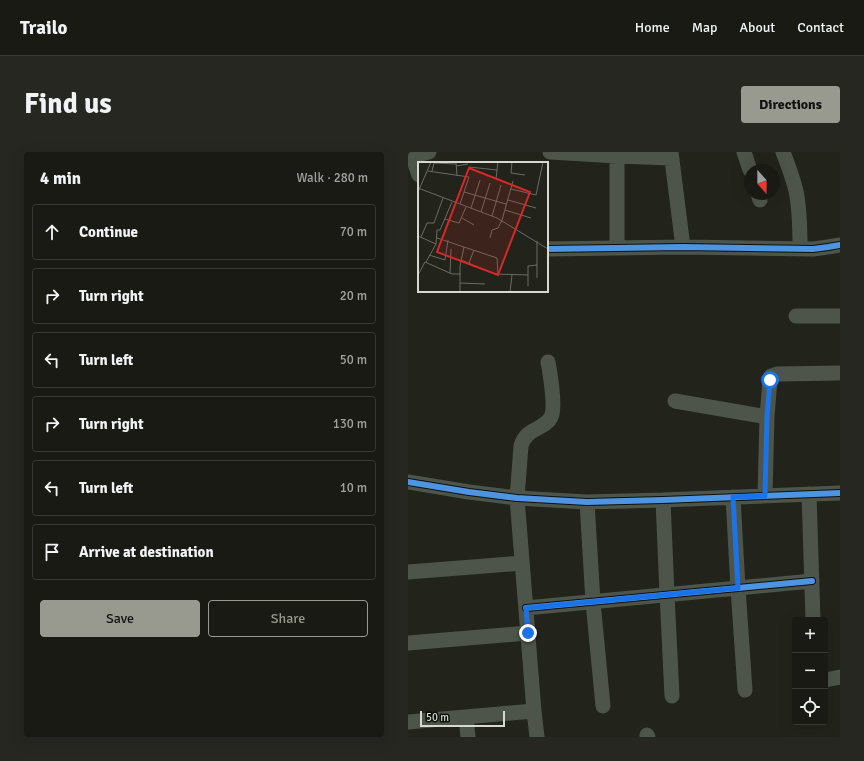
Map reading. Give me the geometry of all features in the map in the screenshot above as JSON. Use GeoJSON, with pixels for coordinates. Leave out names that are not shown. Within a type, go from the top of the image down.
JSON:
{"type":"FeatureCollection","features":[{"type":"Feature","properties":{"kind":"street"},"geometry":{"type":"LineString","coordinates":[[418,173],[410,157],[429,152]]}},
{"type":"Feature","properties":{"kind":"street"},"geometry":{"type":"LineString","coordinates":[[550,152],[617,156],[672,155],[683,248]]}},
{"type":"Feature","properties":{"kind":"street"},"geometry":{"type":"LineString","coordinates":[[744,152],[748,164]]}},
{"type":"Feature","properties":{"kind":"street"},"geometry":{"type":"LineString","coordinates":[[783,152],[797,192],[800,218],[800,248]]}},
{"type":"Feature","properties":{"kind":"street"},"geometry":{"type":"LineString","coordinates":[[617,156],[617,248]]}},
{"type":"Feature","properties":{"kind":"street"},"geometry":{"type":"LineString","coordinates":[[548,249],[813,249],[840,245]]}},
{"type":"Feature","properties":{"kind":"street"},"geometry":{"type":"LineString","coordinates":[[796,316],[840,316]]}},
{"type":"Feature","properties":{"kind":"street"},"geometry":{"type":"LineString","coordinates":[[537,737],[517,498],[522,441],[524,437],[548,422],[552,417],[553,407],[548,362]]}},
{"type":"Feature","properties":{"kind":"street"},"geometry":{"type":"LineString","coordinates":[[765,496],[767,417],[770,380],[772,376],[777,374],[840,373]]}},
{"type":"Feature","properties":{"kind":"street"},"geometry":{"type":"LineString","coordinates":[[674,401],[767,417]]}},
{"type":"Feature","properties":{"kind":"street"},"geometry":{"type":"LineString","coordinates":[[408,482],[517,498],[588,502],[840,493]]}},
{"type":"Feature","properties":{"kind":"street"},"geometry":{"type":"LineString","coordinates":[[809,494],[813,617]]}},
{"type":"Feature","properties":{"kind":"street"},"geometry":{"type":"LineString","coordinates":[[733,497],[745,690]]}},
{"type":"Feature","properties":{"kind":"street"},"geometry":{"type":"LineString","coordinates":[[663,500],[672,696]]}},
{"type":"Feature","properties":{"kind":"street"},"geometry":{"type":"LineString","coordinates":[[588,502],[593,602],[603,706]]}},
{"type":"Feature","properties":{"kind":"street"},"geometry":{"type":"LineString","coordinates":[[408,572],[522,563]]}},
{"type":"Feature","properties":{"kind":"street"},"geometry":{"type":"LineString","coordinates":[[526,608],[812,582]]}},
{"type":"Feature","properties":{"kind":"street"},"geometry":{"type":"LineString","coordinates":[[408,643],[528,633]]}},
{"type":"Feature","properties":{"kind":"street"},"geometry":{"type":"LineString","coordinates":[[828,679],[840,677]]}},
{"type":"Feature","properties":{"kind":"street"},"geometry":{"type":"LineString","coordinates":[[408,722],[534,711]]}},
{"type":"Feature","properties":{"kind":"street"},"geometry":{"type":"LineString","coordinates":[[466,718],[468,737]]}},
{"type":"Feature","properties":{"kind":"cycle path"},"geometry":{"type":"LineString","coordinates":[[548,249],[683,247],[813,249],[840,245]]}},
{"type":"Feature","properties":{"kind":"cycle path"},"geometry":{"type":"LineString","coordinates":[[408,482],[517,498],[587,502],[840,493]]}},
{"type":"Feature","properties":{"kind":"cycle path"},"geometry":{"type":"LineString","coordinates":[[526,608],[812,581]]}},
{"type":"Feature","properties":{"kind":"route"},"geometry":{"type":"LineString","coordinates":[[528,633],[526,608],[738,588],[733,497],[765,496],[767,417],[770,380]]}}]}
